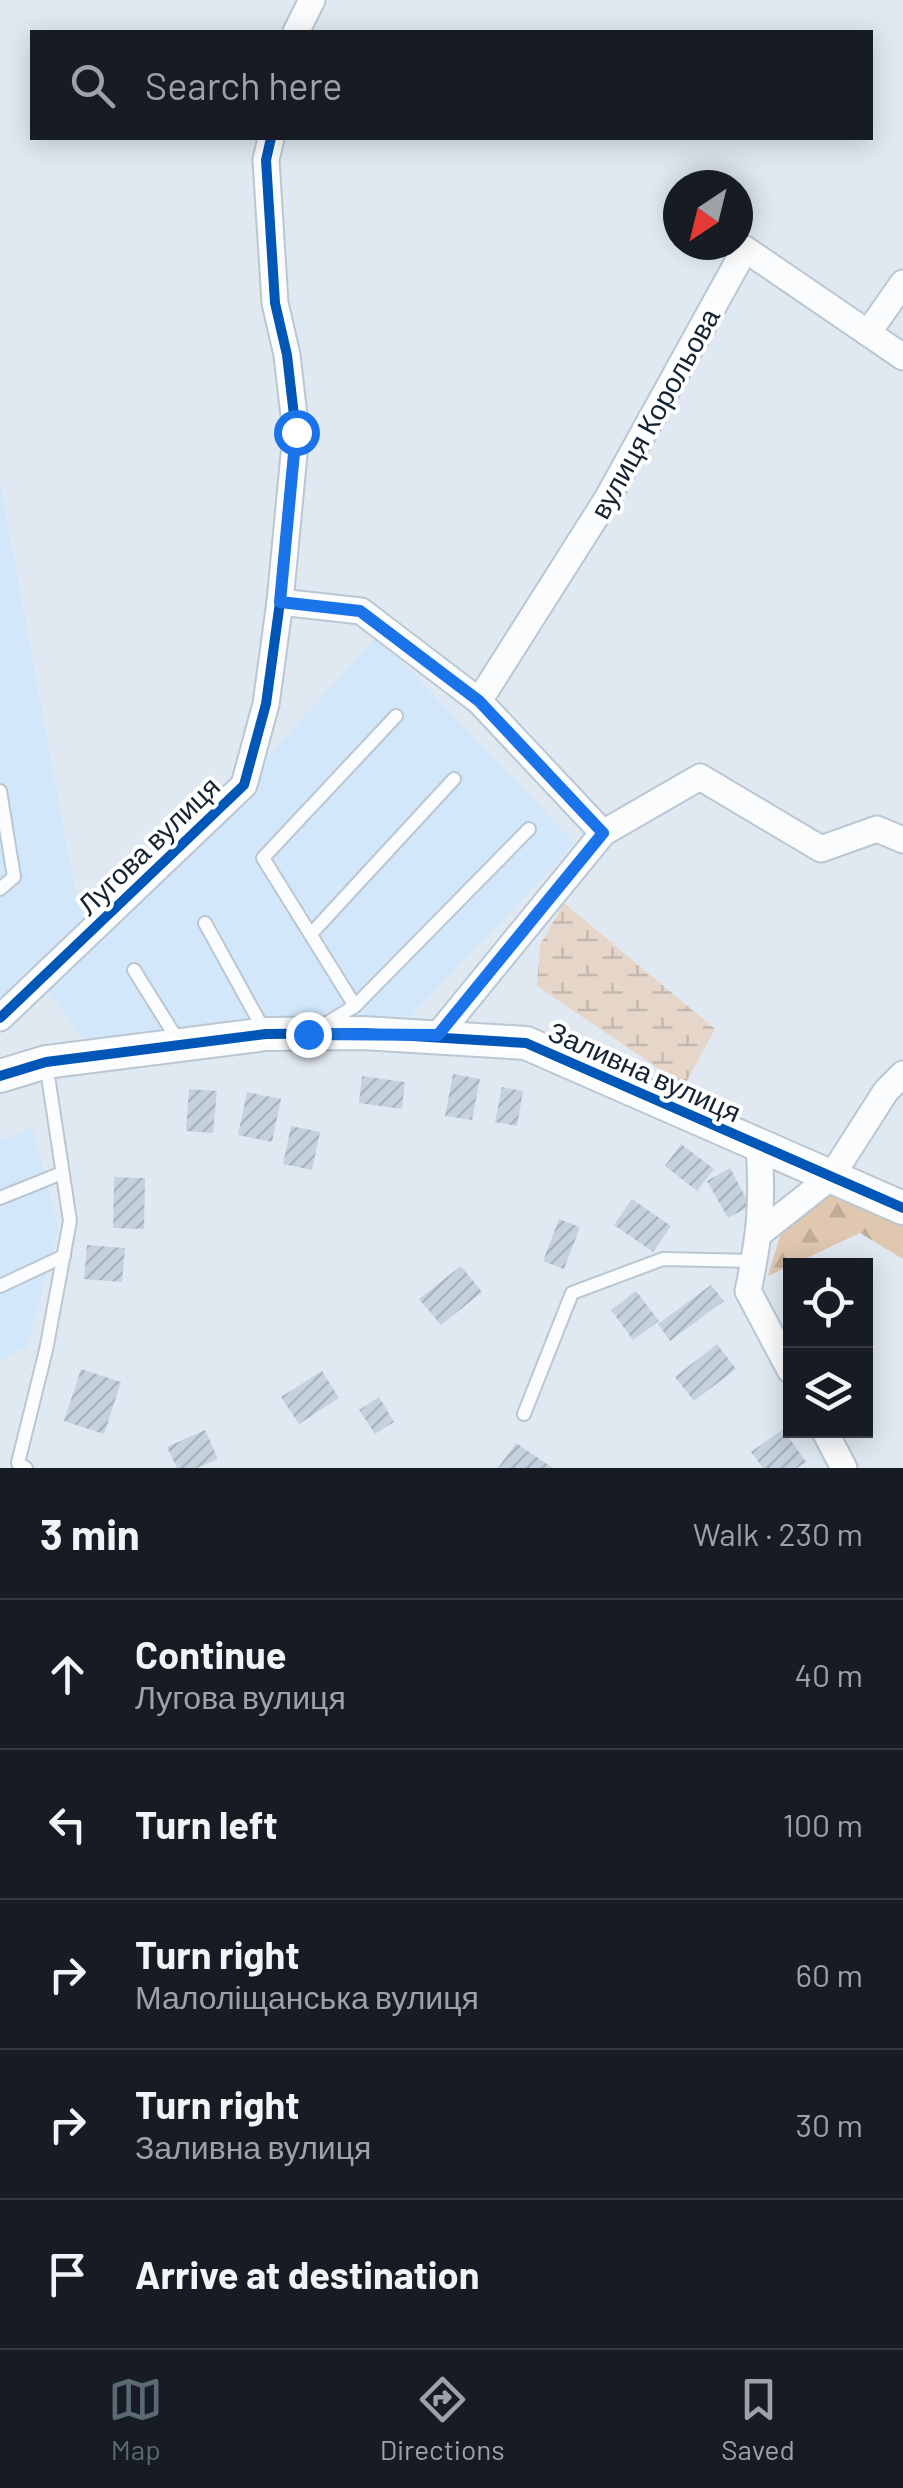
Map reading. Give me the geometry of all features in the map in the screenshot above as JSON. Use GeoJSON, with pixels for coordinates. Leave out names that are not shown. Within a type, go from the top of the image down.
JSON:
{"type":"FeatureCollection","features":[{"type":"Feature","properties":{"kind":"street"},"geometry":{"type":"LineString","coordinates":[[297,30],[312,0]]}},
{"type":"Feature","properties":{"kind":"street","name":"Лугова вулиця"},"geometry":{"type":"LineString","coordinates":[[0,1018],[244,785],[266,704],[296,432],[287,355],[275,303],[266,160],[271,140]]}},
{"type":"Feature","properties":{"kind":"street","name":"вулиця Корольова"},"geometry":{"type":"LineString","coordinates":[[479,701],[607,499],[745,249],[903,357]]}},
{"type":"Feature","properties":{"kind":"street"},"geometry":{"type":"LineString","coordinates":[[868,333],[903,282]]}},
{"type":"Feature","properties":{"kind":"street"},"geometry":{"type":"LineString","coordinates":[[280,602],[360,611],[479,701],[603,833]]}},
{"type":"Feature","properties":{"kind":"street"},"geometry":{"type":"LineString","coordinates":[[438,1035],[603,833],[700,777],[821,849],[877,830],[903,840]]}},
{"type":"Feature","properties":{"kind":"street","name":"Заливна вулиця"},"geometry":{"type":"LineString","coordinates":[[0,1076],[46,1062],[266,1034],[438,1035],[526,1043],[903,1208]]}},
{"type":"Feature","properties":{"kind":"street"},"geometry":{"type":"LineString","coordinates":[[760,1234],[830,1177],[886,1091],[903,1074]]}},
{"type":"Feature","properties":{"kind":"street"},"geometry":{"type":"LineString","coordinates":[[758,1146],[763,1202],[748,1291],[783,1357]]}},
{"type":"Feature","properties":{"kind":"street"},"geometry":{"type":"LineString","coordinates":[[828,1438],[844,1468]]}},
{"type":"Feature","properties":{"kind":"lane"},"geometry":{"type":"LineString","coordinates":[[355,1006],[264,858],[396,716]]}},
{"type":"Feature","properties":{"kind":"lane"},"geometry":{"type":"LineString","coordinates":[[310,934],[454,779]]}},
{"type":"Feature","properties":{"kind":"lane"},"geometry":{"type":"LineString","coordinates":[[0,791],[14,876],[0,889]]}},
{"type":"Feature","properties":{"kind":"lane"},"geometry":{"type":"LineString","coordinates":[[308,1034],[355,1006],[530,828]]}},
{"type":"Feature","properties":{"kind":"lane"},"geometry":{"type":"LineString","coordinates":[[205,923],[266,1034]]}},
{"type":"Feature","properties":{"kind":"lane"},"geometry":{"type":"LineString","coordinates":[[134,970],[180,1044]]}},
{"type":"Feature","properties":{"kind":"lane"},"geometry":{"type":"LineString","coordinates":[[26,1468],[18,1464],[46,1350],[70,1221],[46,1062]]}},
{"type":"Feature","properties":{"kind":"lane"},"geometry":{"type":"LineString","coordinates":[[0,1198],[62,1173]]}},
{"type":"Feature","properties":{"kind":"lane"},"geometry":{"type":"LineString","coordinates":[[0,1286],[64,1256]]}},
{"type":"Feature","properties":{"kind":"lane"},"geometry":{"type":"LineString","coordinates":[[524,1414],[572,1293],[664,1259],[754,1261]]}},
{"type":"Feature","properties":{"kind":"shaded area"},"geometry":{"type":"Polygon","coordinates":[[[0,482],[78,907],[125,914],[377,636],[575,843],[410,1017],[237,1019],[88,1045],[46,989],[0,1004],[0,482]]]}},
{"type":"Feature","properties":{"kind":"shaded area"},"geometry":{"type":"Polygon","coordinates":[[[32,1127],[59,1228],[27,1347],[0,1361],[0,1140],[32,1127]]]}},
{"type":"Feature","properties":{"kind":"green space"},"geometry":{"type":"Polygon","coordinates":[[[564,903],[715,1029],[684,1086],[537,986],[540,945],[564,903]]]}},
{"type":"Feature","properties":{"kind":"green space"},"geometry":{"type":"Polygon","coordinates":[[[831,1177],[903,1208],[903,1259],[860,1233],[807,1258],[783,1258],[783,1269],[768,1276],[787,1212],[831,1177]]]}},
{"type":"Feature","properties":{"kind":"building"},"geometry":{"type":"Polygon","coordinates":[[[453,1074],[480,1079],[472,1120],[445,1116],[453,1074]]]}},
{"type":"Feature","properties":{"kind":"building"},"geometry":{"type":"Polygon","coordinates":[[[362,1076],[405,1082],[402,1109],[359,1103],[362,1076]]]}},
{"type":"Feature","properties":{"kind":"building"},"geometry":{"type":"Polygon","coordinates":[[[502,1087],[523,1091],[517,1126],[495,1122],[502,1087]]]}},
{"type":"Feature","properties":{"kind":"building"},"geometry":{"type":"Polygon","coordinates":[[[189,1089],[217,1091],[213,1133],[186,1131],[189,1089]]]}},
{"type":"Feature","properties":{"kind":"building"},"geometry":{"type":"Polygon","coordinates":[[[247,1092],[281,1099],[272,1142],[238,1135],[247,1092]]]}},
{"type":"Feature","properties":{"kind":"building"},"geometry":{"type":"Polygon","coordinates":[[[291,1126],[320,1132],[312,1170],[283,1164],[291,1126]]]}},
{"type":"Feature","properties":{"kind":"building"},"geometry":{"type":"Polygon","coordinates":[[[681,1144],[714,1169],[697,1191],[665,1166],[681,1144]]]}},
{"type":"Feature","properties":{"kind":"building"},"geometry":{"type":"Polygon","coordinates":[[[730,1168],[750,1206],[728,1218],[707,1181],[730,1168]]]}},
{"type":"Feature","properties":{"kind":"building"},"geometry":{"type":"Polygon","coordinates":[[[114,1177],[145,1178],[144,1229],[113,1228],[114,1177]]]}},
{"type":"Feature","properties":{"kind":"building"},"geometry":{"type":"Polygon","coordinates":[[[632,1199],[671,1226],[653,1252],[614,1225],[632,1199]]]}},
{"type":"Feature","properties":{"kind":"building"},"geometry":{"type":"Polygon","coordinates":[[[559,1219],[580,1227],[564,1269],[543,1261],[559,1219]]]}},
{"type":"Feature","properties":{"kind":"building"},"geometry":{"type":"Polygon","coordinates":[[[87,1245],[125,1248],[122,1282],[84,1279],[87,1245]]]}},
{"type":"Feature","properties":{"kind":"building"},"geometry":{"type":"Polygon","coordinates":[[[461,1266],[482,1292],[441,1325],[419,1299],[461,1266]]]}},
{"type":"Feature","properties":{"kind":"building"},"geometry":{"type":"Polygon","coordinates":[[[711,1285],[724,1301],[670,1341],[658,1324],[711,1285]]]}},
{"type":"Feature","properties":{"kind":"building"},"geometry":{"type":"Polygon","coordinates":[[[636,1291],[659,1321],[633,1340],[611,1310],[636,1291]]]}},
{"type":"Feature","properties":{"kind":"building"},"geometry":{"type":"Polygon","coordinates":[[[717,1344],[736,1369],[694,1401],[675,1377],[717,1344]]]}},
{"type":"Feature","properties":{"kind":"building"},"geometry":{"type":"Polygon","coordinates":[[[81,1369],[121,1382],[104,1434],[64,1421],[81,1369]]]}},
{"type":"Feature","properties":{"kind":"building"},"geometry":{"type":"Polygon","coordinates":[[[322,1371],[339,1398],[299,1424],[281,1397],[322,1371]]]}},
{"type":"Feature","properties":{"kind":"building"},"geometry":{"type":"Polygon","coordinates":[[[379,1397],[394,1422],[375,1434],[359,1410],[379,1397]]]}},
{"type":"Feature","properties":{"kind":"building"},"geometry":{"type":"Polygon","coordinates":[[[783,1429],[783,1438],[789,1438],[806,1462],[797,1468],[763,1468],[751,1452],[783,1429]]]}},
{"type":"Feature","properties":{"kind":"building"},"geometry":{"type":"Polygon","coordinates":[[[205,1430],[218,1459],[197,1468],[177,1468],[167,1447],[205,1430]]]}},
{"type":"Feature","properties":{"kind":"building"},"geometry":{"type":"Polygon","coordinates":[[[516,1443],[553,1468],[498,1468],[516,1443]]]}},
{"type":"Feature","properties":{"kind":"cycle path"},"geometry":{"type":"LineString","coordinates":[[0,1018],[244,785],[266,704],[296,433],[287,355],[275,303],[266,160],[271,140]]}},
{"type":"Feature","properties":{"kind":"cycle path"},"geometry":{"type":"LineString","coordinates":[[0,1076],[46,1062],[266,1034],[363,1033],[526,1043],[903,1208]]}},
{"type":"Feature","properties":{"kind":"route"},"geometry":{"type":"LineString","coordinates":[[296,432],[280,602],[360,611],[479,701],[603,833],[438,1035],[308,1034]]}}]}
